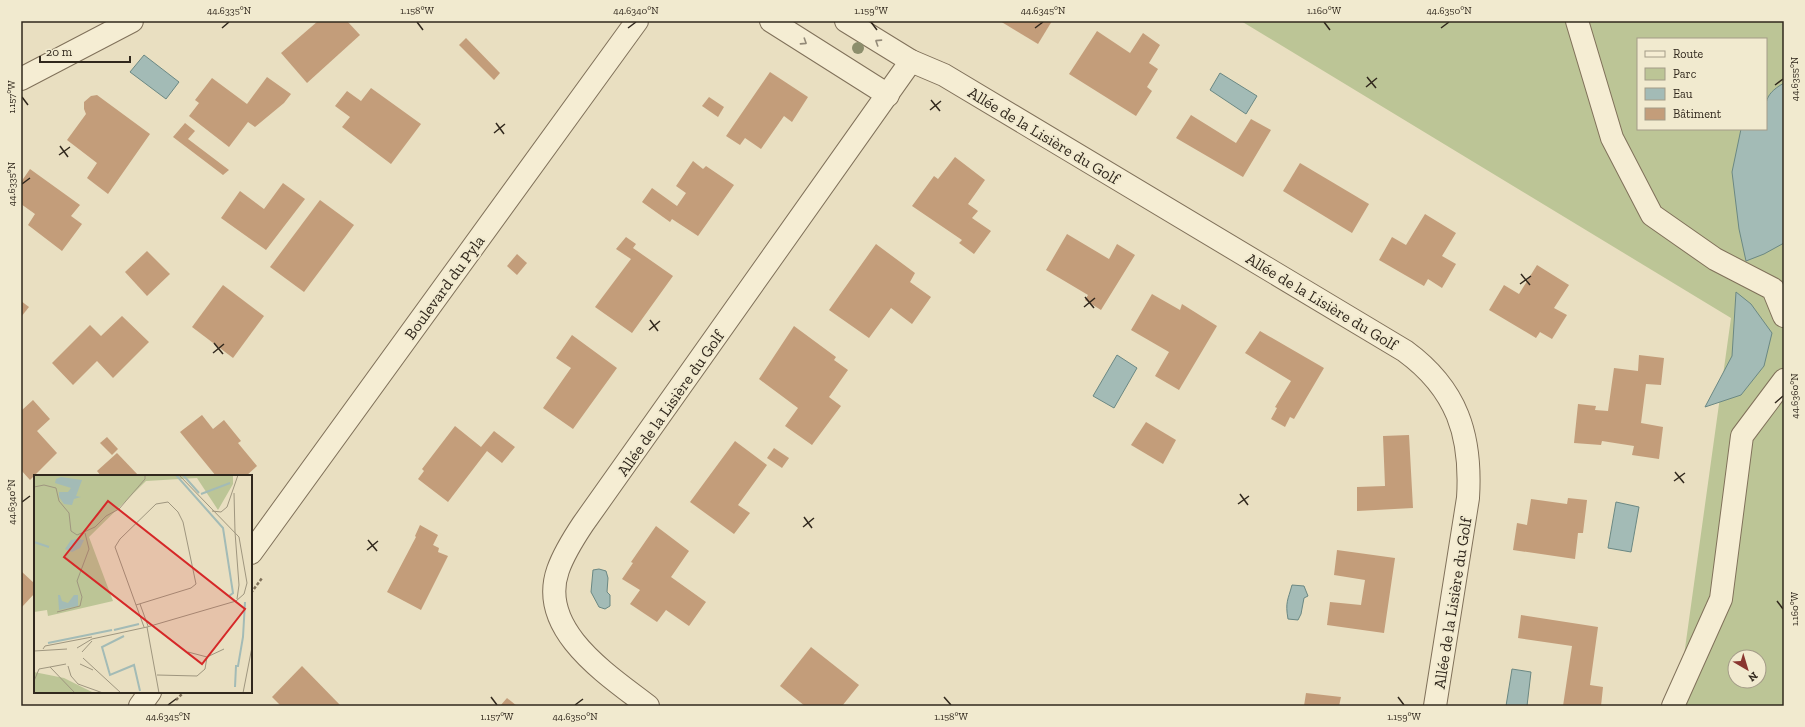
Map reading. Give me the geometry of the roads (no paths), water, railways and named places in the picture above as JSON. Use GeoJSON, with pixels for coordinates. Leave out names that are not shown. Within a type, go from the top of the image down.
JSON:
{"type":"FeatureCollection","features":[{"type":"Feature","properties":{"kind":"street"},"geometry":{"type":"LineString","coordinates":[[21,80],[132,21]]}},
{"type":"Feature","properties":{"kind":"street","name":"Boulevard du Pyla"},"geometry":{"type":"LineString","coordinates":[[252,552],[637,21]]}},
{"type":"Feature","properties":{"kind":"street"},"geometry":{"type":"LineString","coordinates":[[771,21],[888,96]]}},
{"type":"Feature","properties":{"kind":"street","name":"Allée de la Lisière du Golf"},"geometry":{"type":"LineString","coordinates":[[846,21],[911,61],[944,76],[1405,351],[1423,364],[1437,379],[1451,399],[1462,427],[1467,449],[1469,478],[1468,498],[1436,706]]}},
{"type":"Feature","properties":{"kind":"street"},"geometry":{"type":"LineString","coordinates":[[1576,21],[1612,138],[1652,215],[1715,259],[1773,289],[1784,316]]}},
{"type":"Feature","properties":{"kind":"street","name":"Allée de la Lisière du Golf"},"geometry":{"type":"LineString","coordinates":[[648,706],[603,670],[582,651],[568,634],[558,615],[554,592],[558,571],[567,549],[583,524],[888,96],[911,61]]}},
{"type":"Feature","properties":{"kind":"street"},"geometry":{"type":"LineString","coordinates":[[1674,706],[1721,599],[1742,436],[1784,380]]}},
{"type":"Feature","properties":{"kind":"street"},"geometry":{"type":"LineString","coordinates":[[140,706],[149,693]]}},
{"type":"Feature","properties":{"kind":"water"},"geometry":{"type":"Polygon","coordinates":[[[144,55],[179,82],[166,99],[130,72],[144,55]]]}},
{"type":"Feature","properties":{"kind":"water"},"geometry":{"type":"Polygon","coordinates":[[[1220,73],[1257,96],[1246,114],[1210,90],[1220,73]]]}},
{"type":"Feature","properties":{"kind":"water"},"geometry":{"type":"Polygon","coordinates":[[[1784,83],[1784,243],[1764,254],[1746,261],[1739,229],[1732,172],[1741,130],[1767,130],[1767,100],[1771,92],[1784,83]]]}},
{"type":"Feature","properties":{"kind":"water"},"geometry":{"type":"Polygon","coordinates":[[[1736,292],[1751,304],[1772,333],[1764,366],[1741,395],[1705,407],[1732,356],[1736,292]]]}},
{"type":"Feature","properties":{"kind":"water"},"geometry":{"type":"Polygon","coordinates":[[[1117,355],[1137,368],[1114,408],[1093,396],[1117,355]]]}},
{"type":"Feature","properties":{"kind":"water"},"geometry":{"type":"Polygon","coordinates":[[[1616,502],[1639,507],[1631,552],[1608,548],[1616,502]]]}},
{"type":"Feature","properties":{"kind":"water"},"geometry":{"type":"Polygon","coordinates":[[[599,569],[606,571],[608,578],[607,592],[610,595],[610,606],[605,609],[599,607],[591,592],[593,570],[599,569]]]}},
{"type":"Feature","properties":{"kind":"water"},"geometry":{"type":"Polygon","coordinates":[[[1292,585],[1304,586],[1308,596],[1304,598],[1301,614],[1298,620],[1288,619],[1287,605],[1292,585]]]}},
{"type":"Feature","properties":{"kind":"water"},"geometry":{"type":"Polygon","coordinates":[[[1512,669],[1531,672],[1527,706],[1506,706],[1512,669]]]}}]}
